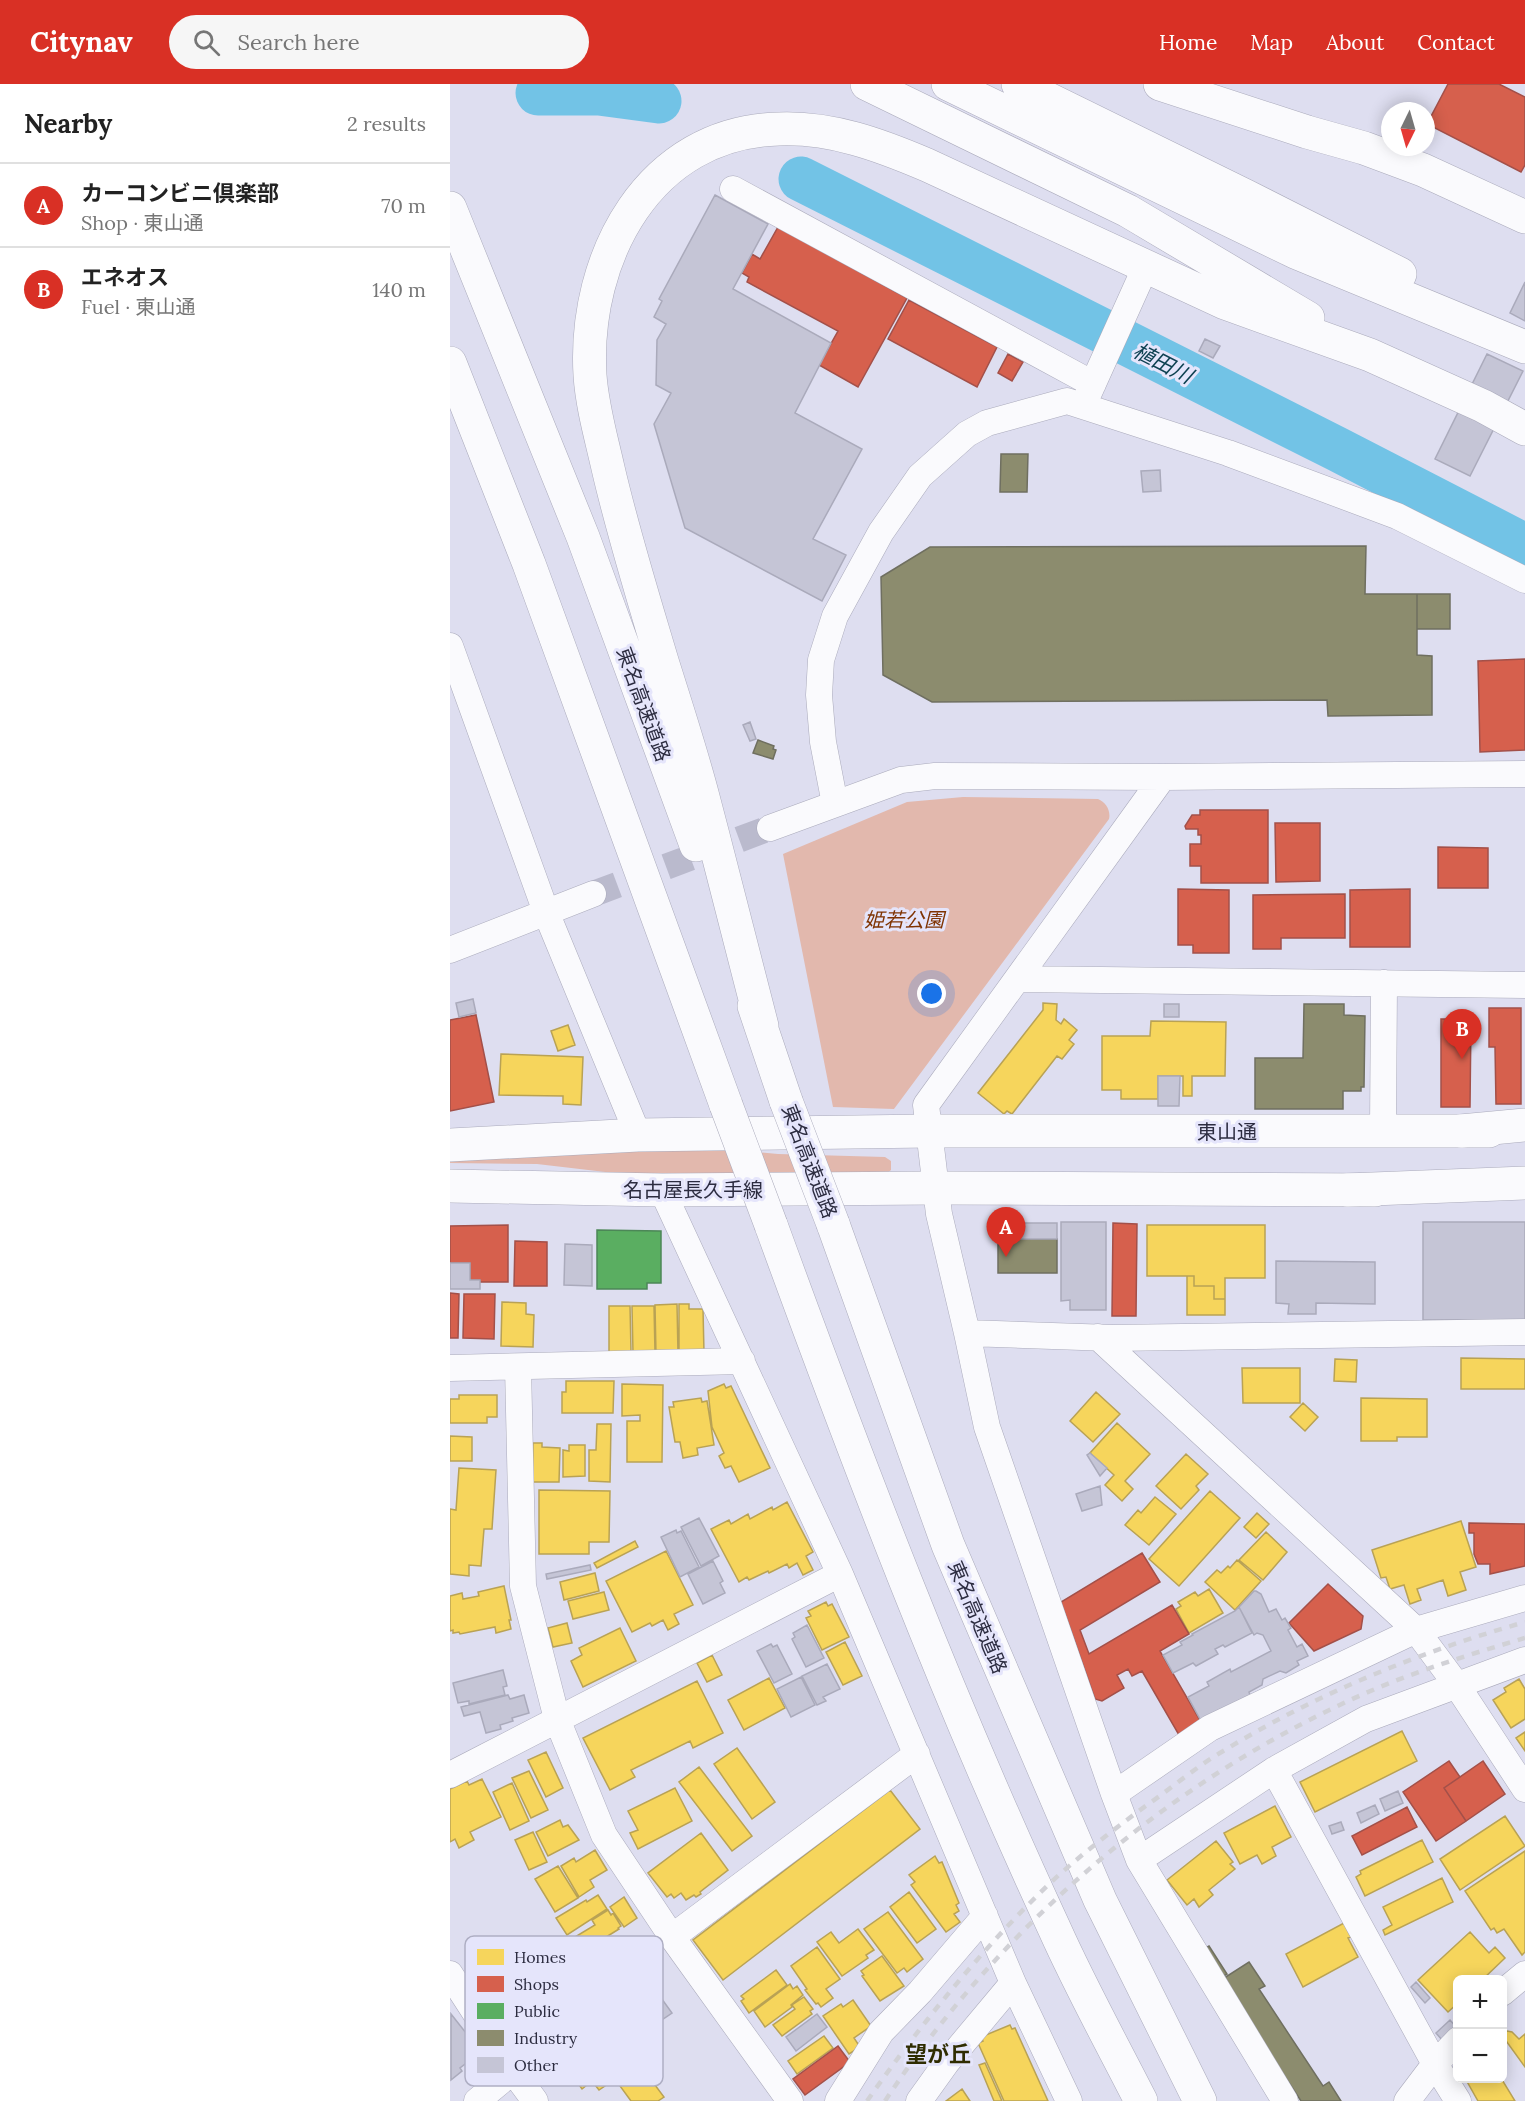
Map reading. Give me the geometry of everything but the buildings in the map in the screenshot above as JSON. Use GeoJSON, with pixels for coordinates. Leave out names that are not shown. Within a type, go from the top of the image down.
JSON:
{"type":"FeatureCollection","features":[{"type":"Feature","properties":{"kind":"main road"},"geometry":{"type":"LineString","coordinates":[[867,84],[1128,211],[1370,355]]}},
{"type":"Feature","properties":{"kind":"main road"},"geometry":{"type":"LineString","coordinates":[[948,84],[1295,252],[1525,347]]}},
{"type":"Feature","properties":{"kind":"main road"},"geometry":{"type":"LineString","coordinates":[[1018,84],[1525,337]]}},
{"type":"Feature","properties":{"kind":"main road"},"geometry":{"type":"LineString","coordinates":[[1160,84],[1374,151],[1423,170],[1525,217]]}},
{"type":"Feature","properties":{"kind":"main road"},"geometry":{"type":"LineString","coordinates":[[762,1026],[702,795],[618,512],[594,407],[590,375],[594,310],[601,277],[611,249],[624,221],[642,195],[665,172],[690,154],[716,141],[748,132],[779,129],[814,130],[848,136],[885,148],[1226,303],[1370,355],[1483,405],[1525,429]]}},
{"type":"Feature","properties":{"kind":"main road","name":"東名高速道路"},"geometry":{"type":"LineString","coordinates":[[450,208],[584,537],[762,1026],[786,1101],[834,1224],[957,1567],[1100,1900],[1200,2101]]}},
{"type":"Feature","properties":{"kind":"main road"},"geometry":{"type":"LineString","coordinates":[[450,363],[533,575],[726,1105],[903,1580],[1055,1932],[1140,2101]]}},
{"type":"Feature","properties":{"kind":"main road"},"geometry":{"type":"LineString","coordinates":[[1461,1131],[1525,1125]]}},
{"type":"Feature","properties":{"kind":"main road"},"geometry":{"type":"LineString","coordinates":[[450,1145],[638,1134],[929,1131]]}},
{"type":"Feature","properties":{"kind":"main road","name":"東山通"},"geometry":{"type":"LineString","coordinates":[[929,1131],[1525,1131]]}},
{"type":"Feature","properties":{"kind":"main road"},"geometry":{"type":"LineString","coordinates":[[1347,1190],[1525,1183]]}},
{"type":"Feature","properties":{"kind":"main road","name":"名古屋長久手線"},"geometry":{"type":"LineString","coordinates":[[450,1186],[662,1190],[936,1188]]}},
{"type":"Feature","properties":{"kind":"main road"},"geometry":{"type":"LineString","coordinates":[[936,1188],[1525,1191]]}},
{"type":"Feature","properties":{"kind":"street"},"geometry":{"type":"LineString","coordinates":[[733,189],[1087,398],[1397,516],[1525,580]]}},
{"type":"Feature","properties":{"kind":"street"},"geometry":{"type":"LineString","coordinates":[[1087,398],[1146,267]]}},
{"type":"Feature","properties":{"kind":"street"},"geometry":{"type":"LineString","coordinates":[[835,804],[822,730],[819,695],[820,660],[835,616],[880,532],[920,476],[967,434],[987,423],[1067,401],[1087,398]]}},
{"type":"Feature","properties":{"kind":"street"},"geometry":{"type":"LineString","coordinates":[[453,661],[546,912],[638,1134]]}},
{"type":"Feature","properties":{"kind":"street"},"geometry":{"type":"LineString","coordinates":[[770,828],[902,780],[935,776],[1525,774]]}},
{"type":"Feature","properties":{"kind":"street"},"geometry":{"type":"LineString","coordinates":[[1163,777],[926,1105],[939,1214],[987,1427],[1114,1794],[1139,1860],[1285,2101]]}},
{"type":"Feature","properties":{"kind":"street"},"geometry":{"type":"LineString","coordinates":[[450,950],[593,894]]}},
{"type":"Feature","properties":{"kind":"street"},"geometry":{"type":"LineString","coordinates":[[1017,979],[1525,986]]}},
{"type":"Feature","properties":{"kind":"street"},"geometry":{"type":"LineString","coordinates":[[1383,1130],[1384,983]]}},
{"type":"Feature","properties":{"kind":"street"},"geometry":{"type":"LineString","coordinates":[[662,1190],[840,1574],[1013,1983],[1069,2101]]}},
{"type":"Feature","properties":{"kind":"street"},"geometry":{"type":"LineString","coordinates":[[967,1333],[1098,1337],[1525,1332]]}},
{"type":"Feature","properties":{"kind":"street"},"geometry":{"type":"LineString","coordinates":[[1098,1337],[1416,1630],[1456,1684],[1525,1789]]}},
{"type":"Feature","properties":{"kind":"street"},"geometry":{"type":"LineString","coordinates":[[450,1368],[742,1361]]}},
{"type":"Feature","properties":{"kind":"street"},"geometry":{"type":"LineString","coordinates":[[518,1367],[523,1586],[556,1719],[604,1835],[672,1937],[790,2101]]}},
{"type":"Feature","properties":{"kind":"street"},"geometry":{"type":"LineString","coordinates":[[450,1774],[840,1574]]}},
{"type":"Feature","properties":{"kind":"street"},"geometry":{"type":"LineString","coordinates":[[1114,1794],[1210,1728],[1416,1630],[1525,1598]]}},
{"type":"Feature","properties":{"kind":"street"},"geometry":{"type":"LineString","coordinates":[[1139,1860],[1274,1770],[1366,1719],[1525,1660]]}},
{"type":"Feature","properties":{"kind":"street"},"geometry":{"type":"LineString","coordinates":[[672,1937],[916,1754]]}},
{"type":"Feature","properties":{"kind":"street"},"geometry":{"type":"LineString","coordinates":[[1274,1770],[1434,2064],[1458,2101]]}},
{"type":"Feature","properties":{"kind":"street"},"geometry":{"type":"LineString","coordinates":[[838,2101],[881,2032],[920,1992],[985,1916]]}},
{"type":"Feature","properties":{"kind":"street"},"geometry":{"type":"LineString","coordinates":[[450,1974],[465,1997]]}},
{"type":"Feature","properties":{"kind":"street"},"geometry":{"type":"LineString","coordinates":[[1507,1990],[1525,1974]]}},
{"type":"Feature","properties":{"kind":"street"},"geometry":{"type":"LineString","coordinates":[[919,2101],[947,2062],[1013,1983]]}},
{"type":"Feature","properties":{"kind":"street"},"geometry":{"type":"LineString","coordinates":[[1407,2101],[1434,2064],[1453,2045]]}},
{"type":"Feature","properties":{"kind":"street"},"geometry":{"type":"LineString","coordinates":[[477,2101],[495,2086]]}},
{"type":"Feature","properties":{"kind":"street"},"geometry":{"type":"LineString","coordinates":[[524,2086],[535,2101]]}},
{"type":"Feature","properties":{"kind":"green space","name":"姫若公園"},"geometry":{"type":"Polygon","coordinates":[[[963,797],[1098,799],[1109,810],[1109,819],[894,1109],[833,1107],[783,854],[907,802],[963,797]]]}},
{"type":"Feature","properties":{"kind":"green space"},"geometry":{"type":"Polygon","coordinates":[[[657,1143],[778,1154],[885,1157],[891,1161],[891,1170],[885,1175],[648,1177],[537,1164],[450,1163],[450,1154],[657,1143]]]}},
{"type":"Feature","properties":{"kind":"waterway","name":"植田川"},"geometry":{"type":"LineString","coordinates":[[538,93],[599,93],[659,101]]}},
{"type":"Feature","properties":{"kind":"waterway","name":"植田川"},"geometry":{"type":"LineString","coordinates":[[801,179],[1525,546]]}},
{"type":"Feature","properties":{"kind":"tunnel"},"geometry":{"type":"LineString","coordinates":[[593,894],[770,828]]}},
{"type":"Feature","properties":{"kind":"railway"},"geometry":{"type":"LineString","coordinates":[[867,2101],[952,1989],[1023,1910],[1084,1854],[1195,1770],[1260,1729],[1333,1692],[1408,1661],[1525,1622]]}},
{"type":"Feature","properties":{"kind":"railway"},"geometry":{"type":"LineString","coordinates":[[885,2101],[930,2038],[979,1979],[1031,1923],[1088,1870],[1148,1821],[1211,1777],[1277,1737],[1346,1702],[1412,1675],[1525,1638]]}},
{"type":"Feature","properties":{"kind":"place","name":"エネオス"},"geometry":{"type":"Point","coordinates":[1462,1059]}},
{"type":"Feature","properties":{"kind":"place","name":"カーコンビニ倶楽部"},"geometry":{"type":"Point","coordinates":[1006,1257]}},
{"type":"Feature","properties":{"kind":"district","name":"望が丘"},"geometry":{"type":"Point","coordinates":[938,2054]}}]}
